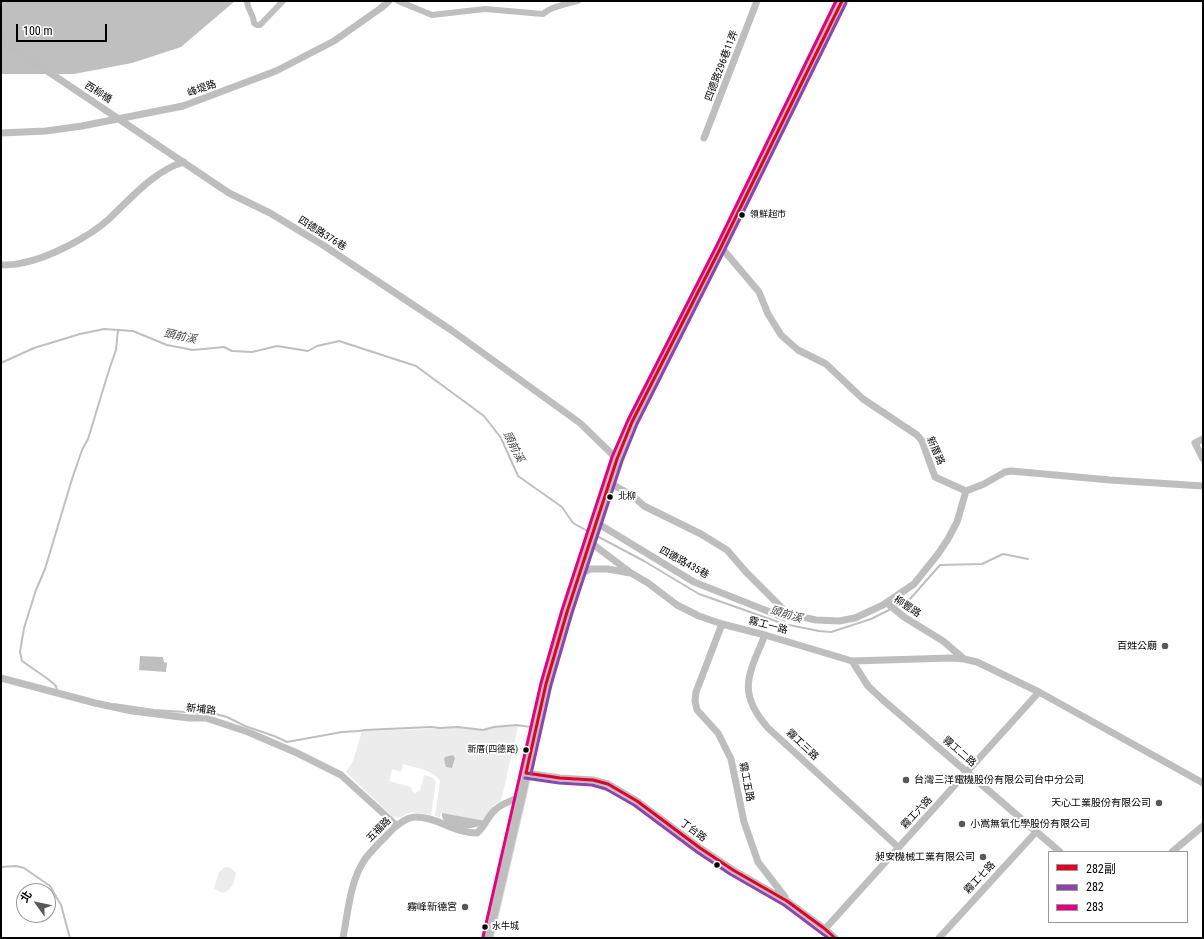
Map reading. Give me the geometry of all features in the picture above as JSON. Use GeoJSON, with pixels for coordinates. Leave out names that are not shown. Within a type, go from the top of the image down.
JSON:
{"type":"FeatureCollection","features":[{"type":"Feature","properties":{"kind":"main road"},"geometry":{"type":"LineString","coordinates":[[488,938],[546,684],[567,612],[610,483],[616,459],[632,422],[721,247],[842,1]]}},
{"type":"Feature","properties":{"kind":"street","name":"峰堤路"},"geometry":{"type":"LineString","coordinates":[[1,133],[46,131],[183,106],[276,71],[334,41],[389,1]]}},
{"type":"Feature","properties":{"kind":"street","name":"四德路296巷11弄"},"geometry":{"type":"LineString","coordinates":[[704,138],[757,1]]}},
{"type":"Feature","properties":{"kind":"street","name":"西柳橋"},"geometry":{"type":"LineString","coordinates":[[1,40],[184,162]]}},
{"type":"Feature","properties":{"kind":"street"},"geometry":{"type":"LineString","coordinates":[[1,265],[23,263],[47,255],[76,242],[107,220],[159,174],[169,167],[184,162]]}},
{"type":"Feature","properties":{"kind":"street","name":"四德路376巷"},"geometry":{"type":"LineString","coordinates":[[184,162],[229,193],[270,213],[323,245],[451,330],[580,423],[616,459]]}},
{"type":"Feature","properties":{"kind":"street","name":"新厝路"},"geometry":{"type":"LineString","coordinates":[[721,247],[759,292],[768,314],[780,335],[798,350],[826,364],[863,399],[917,435],[922,441],[935,477],[966,491]]}},
{"type":"Feature","properties":{"kind":"street"},"geometry":{"type":"LineString","coordinates":[[1203,439],[1195,443],[1203,459]]}},
{"type":"Feature","properties":{"kind":"street"},"geometry":{"type":"LineString","coordinates":[[887,603],[918,579],[938,554],[957,522],[966,491],[984,484],[1005,472],[1011,471],[1110,480],[1203,486]]}},
{"type":"Feature","properties":{"kind":"street"},"geometry":{"type":"LineString","coordinates":[[610,483],[633,496],[644,506],[701,534],[727,550],[746,572],[788,614]]}},
{"type":"Feature","properties":{"kind":"street","name":"四德路435巷"},"geometry":{"type":"LineString","coordinates":[[596,525],[694,582],[785,618],[788,614]]}},
{"type":"Feature","properties":{"kind":"street","name":"霧工一路"},"geometry":{"type":"LineString","coordinates":[[591,540],[631,573],[648,583],[677,605],[699,616],[722,624],[765,634],[852,661],[951,658],[964,659]]}},
{"type":"Feature","properties":{"kind":"street"},"geometry":{"type":"LineString","coordinates":[[580,574],[590,569],[631,573]]}},
{"type":"Feature","properties":{"kind":"street","name":"柳豐路"},"geometry":{"type":"LineString","coordinates":[[788,614],[816,620],[839,621],[855,618],[887,603],[904,617],[943,641],[964,659],[977,662],[1039,692],[1203,783]]}},
{"type":"Feature","properties":{"kind":"street","name":"霧工五路"},"geometry":{"type":"LineString","coordinates":[[722,624],[696,692],[695,701],[698,710],[718,733],[731,758],[744,822],[758,862],[787,901]]}},
{"type":"Feature","properties":{"kind":"street","name":"霧工三路"},"geometry":{"type":"LineString","coordinates":[[765,634],[750,671],[747,688],[753,707],[768,728],[898,848]]}},
{"type":"Feature","properties":{"kind":"street","name":"霧工二路"},"geometry":{"type":"LineString","coordinates":[[852,661],[868,686],[1059,851]]}},
{"type":"Feature","properties":{"kind":"street","name":"新埔路"},"geometry":{"type":"LineString","coordinates":[[1,678],[95,703],[132,711],[189,718],[206,718],[248,732],[297,753],[342,775],[396,825]]}},
{"type":"Feature","properties":{"kind":"street","name":"霧工六路"},"geometry":{"type":"LineString","coordinates":[[825,929],[1039,692]]}},
{"type":"Feature","properties":{"kind":"street","name":"丁台路"},"geometry":{"type":"LineString","coordinates":[[526,773],[560,778],[593,780],[608,784],[638,801],[700,848],[733,870],[787,901],[836,938]]}},
{"type":"Feature","properties":{"kind":"street","name":"五福路"},"geometry":{"type":"LineString","coordinates":[[342,938],[353,886],[357,875],[365,859],[396,825],[414,816],[429,818],[452,829],[469,833],[477,833],[484,827],[494,810],[521,797]]}},
{"type":"Feature","properties":{"kind":"street"},"geometry":{"type":"LineString","coordinates":[[1173,851],[1203,826]]}},
{"type":"Feature","properties":{"kind":"street","name":"霧工七路"},"geometry":{"type":"LineString","coordinates":[[939,938],[1036,832]]}},
{"type":"Feature","properties":{"kind":"shaded area"},"geometry":{"type":"Polygon","coordinates":[[[1,1],[235,1],[181,47],[132,63],[74,74],[1,74],[1,1]]]}},
{"type":"Feature","properties":{"kind":"shaded area"},"geometry":{"type":"Polygon","coordinates":[[[140,656],[163,657],[164,662],[167,663],[166,672],[139,670],[140,656]]]}},
{"type":"Feature","properties":{"kind":"shaded area"},"geometry":{"type":"Polygon","coordinates":[[[518,726],[501,801],[494,805],[486,821],[441,813],[440,817],[435,816],[440,782],[434,775],[424,770],[403,764],[401,772],[392,769],[389,781],[411,787],[412,791],[415,793],[420,790],[424,775],[432,777],[436,782],[431,815],[411,812],[399,818],[393,817],[346,772],[353,761],[362,731],[461,728],[483,730],[495,727],[518,726]]]}},
{"type":"Feature","properties":{"kind":"shaded area"},"geometry":{"type":"Polygon","coordinates":[[[453,755],[455,758],[452,768],[446,767],[445,757],[453,755]]]}},
{"type":"Feature","properties":{"kind":"shaded area"},"geometry":{"type":"Polygon","coordinates":[[[442,813],[486,821],[477,827],[459,828],[445,822],[442,813]]]}},
{"type":"Feature","properties":{"kind":"shaded area"},"geometry":{"type":"Polygon","coordinates":[[[225,867],[231,868],[236,873],[232,886],[222,893],[214,888],[219,872],[225,867]]]}},
{"type":"Feature","properties":{"kind":"waterway"},"geometry":{"type":"LineString","coordinates":[[248,1],[247,2],[254,23],[257,25],[260,25],[283,1]]}},
{"type":"Feature","properties":{"kind":"waterway"},"geometry":{"type":"LineString","coordinates":[[398,1],[432,15],[485,9],[543,14],[555,7],[578,1]]}},
{"type":"Feature","properties":{"kind":"waterway","name":"頭前溪"},"geometry":{"type":"LineString","coordinates":[[1,363],[34,348],[80,334],[104,329],[133,331],[167,345],[193,350],[224,347],[232,351],[252,352],[277,346],[308,351],[317,346],[339,341],[416,366],[484,416],[501,438],[518,476],[562,507],[573,523],[591,533]]}},
{"type":"Feature","properties":{"kind":"waterway"},"geometry":{"type":"LineString","coordinates":[[57,690],[56,686],[48,679],[22,661],[20,652],[24,628],[36,590],[45,569],[72,479],[82,450],[88,439],[116,350],[118,330]]}},
{"type":"Feature","properties":{"kind":"waterway","name":"頭前溪"},"geometry":{"type":"LineString","coordinates":[[595,535],[644,561],[699,594],[784,624],[831,632],[871,619],[891,609]]}},
{"type":"Feature","properties":{"kind":"waterway","name":"頭前溪"},"geometry":{"type":"LineString","coordinates":[[895,607],[910,599],[940,565],[982,564],[1003,554],[1028,559]]}},
{"type":"Feature","properties":{"kind":"waterway"},"geometry":{"type":"LineString","coordinates":[[114,704],[154,710],[216,714],[227,717],[245,726],[287,742],[342,732],[365,730],[431,727],[458,727],[483,730],[494,727],[516,725],[531,727]]}},
{"type":"Feature","properties":{"kind":"waterway"},"geometry":{"type":"LineString","coordinates":[[1,867],[16,866],[24,868],[50,886],[61,905],[70,938]]}},
{"type":"Feature","properties":{"kind":"transit line","name":"283"},"geometry":{"type":"LineString","coordinates":[[483,937],[541,683],[562,610],[612,457],[628,420],[717,245],[836,1]]}},
{"type":"Feature","properties":{"kind":"transit line","name":"282副"},"geometry":{"type":"LineString","coordinates":[[526,773],[546,684],[567,612],[617,459],[632,422],[721,247],[842,1]]}},
{"type":"Feature","properties":{"kind":"transit line","name":"282"},"geometry":{"type":"LineString","coordinates":[[531,774],[551,685],[572,613],[622,461],[637,424],[846,3]]}},
{"type":"Feature","properties":{"kind":"transit line","name":"282副"},"geometry":{"type":"LineString","coordinates":[[526,773],[560,778],[593,780],[608,784],[637,801],[700,848],[733,870],[787,901],[835,938]]}},
{"type":"Feature","properties":{"kind":"transit line","name":"282"},"geometry":{"type":"LineString","coordinates":[[525,778],[559,783],[592,785],[606,789],[634,805],[697,852],[730,874],[784,905],[828,938]]}},
{"type":"Feature","properties":{"kind":"place","name":"領鮮超市"},"geometry":{"type":"Point","coordinates":[742,215]}},
{"type":"Feature","properties":{"kind":"place","name":"北柳"},"geometry":{"type":"Point","coordinates":[610,497]}},
{"type":"Feature","properties":{"kind":"place","name":"百姓公廟"},"geometry":{"type":"Point","coordinates":[1165,646]}},
{"type":"Feature","properties":{"kind":"place","name":"新厝(四德路)"},"geometry":{"type":"Point","coordinates":[526,750]}},
{"type":"Feature","properties":{"kind":"place","name":"台灣三洋電機股份有限公司台中分公司"},"geometry":{"type":"Point","coordinates":[906,780]}},
{"type":"Feature","properties":{"kind":"place","name":"天心工業股份有限公司"},"geometry":{"type":"Point","coordinates":[1159,803]}},
{"type":"Feature","properties":{"kind":"place","name":"小嵩無氧化學股份有限公司"},"geometry":{"type":"Point","coordinates":[962,824]}},
{"type":"Feature","properties":{"kind":"place","name":"昶安機械工業有限公司"},"geometry":{"type":"Point","coordinates":[983,857]}},
{"type":"Feature","properties":{"kind":"place","name":"霧峰新德宮"},"geometry":{"type":"Point","coordinates":[465,907]}},
{"type":"Feature","properties":{"kind":"place","name":"水牛城"},"geometry":{"type":"Point","coordinates":[485,927]}}]}
